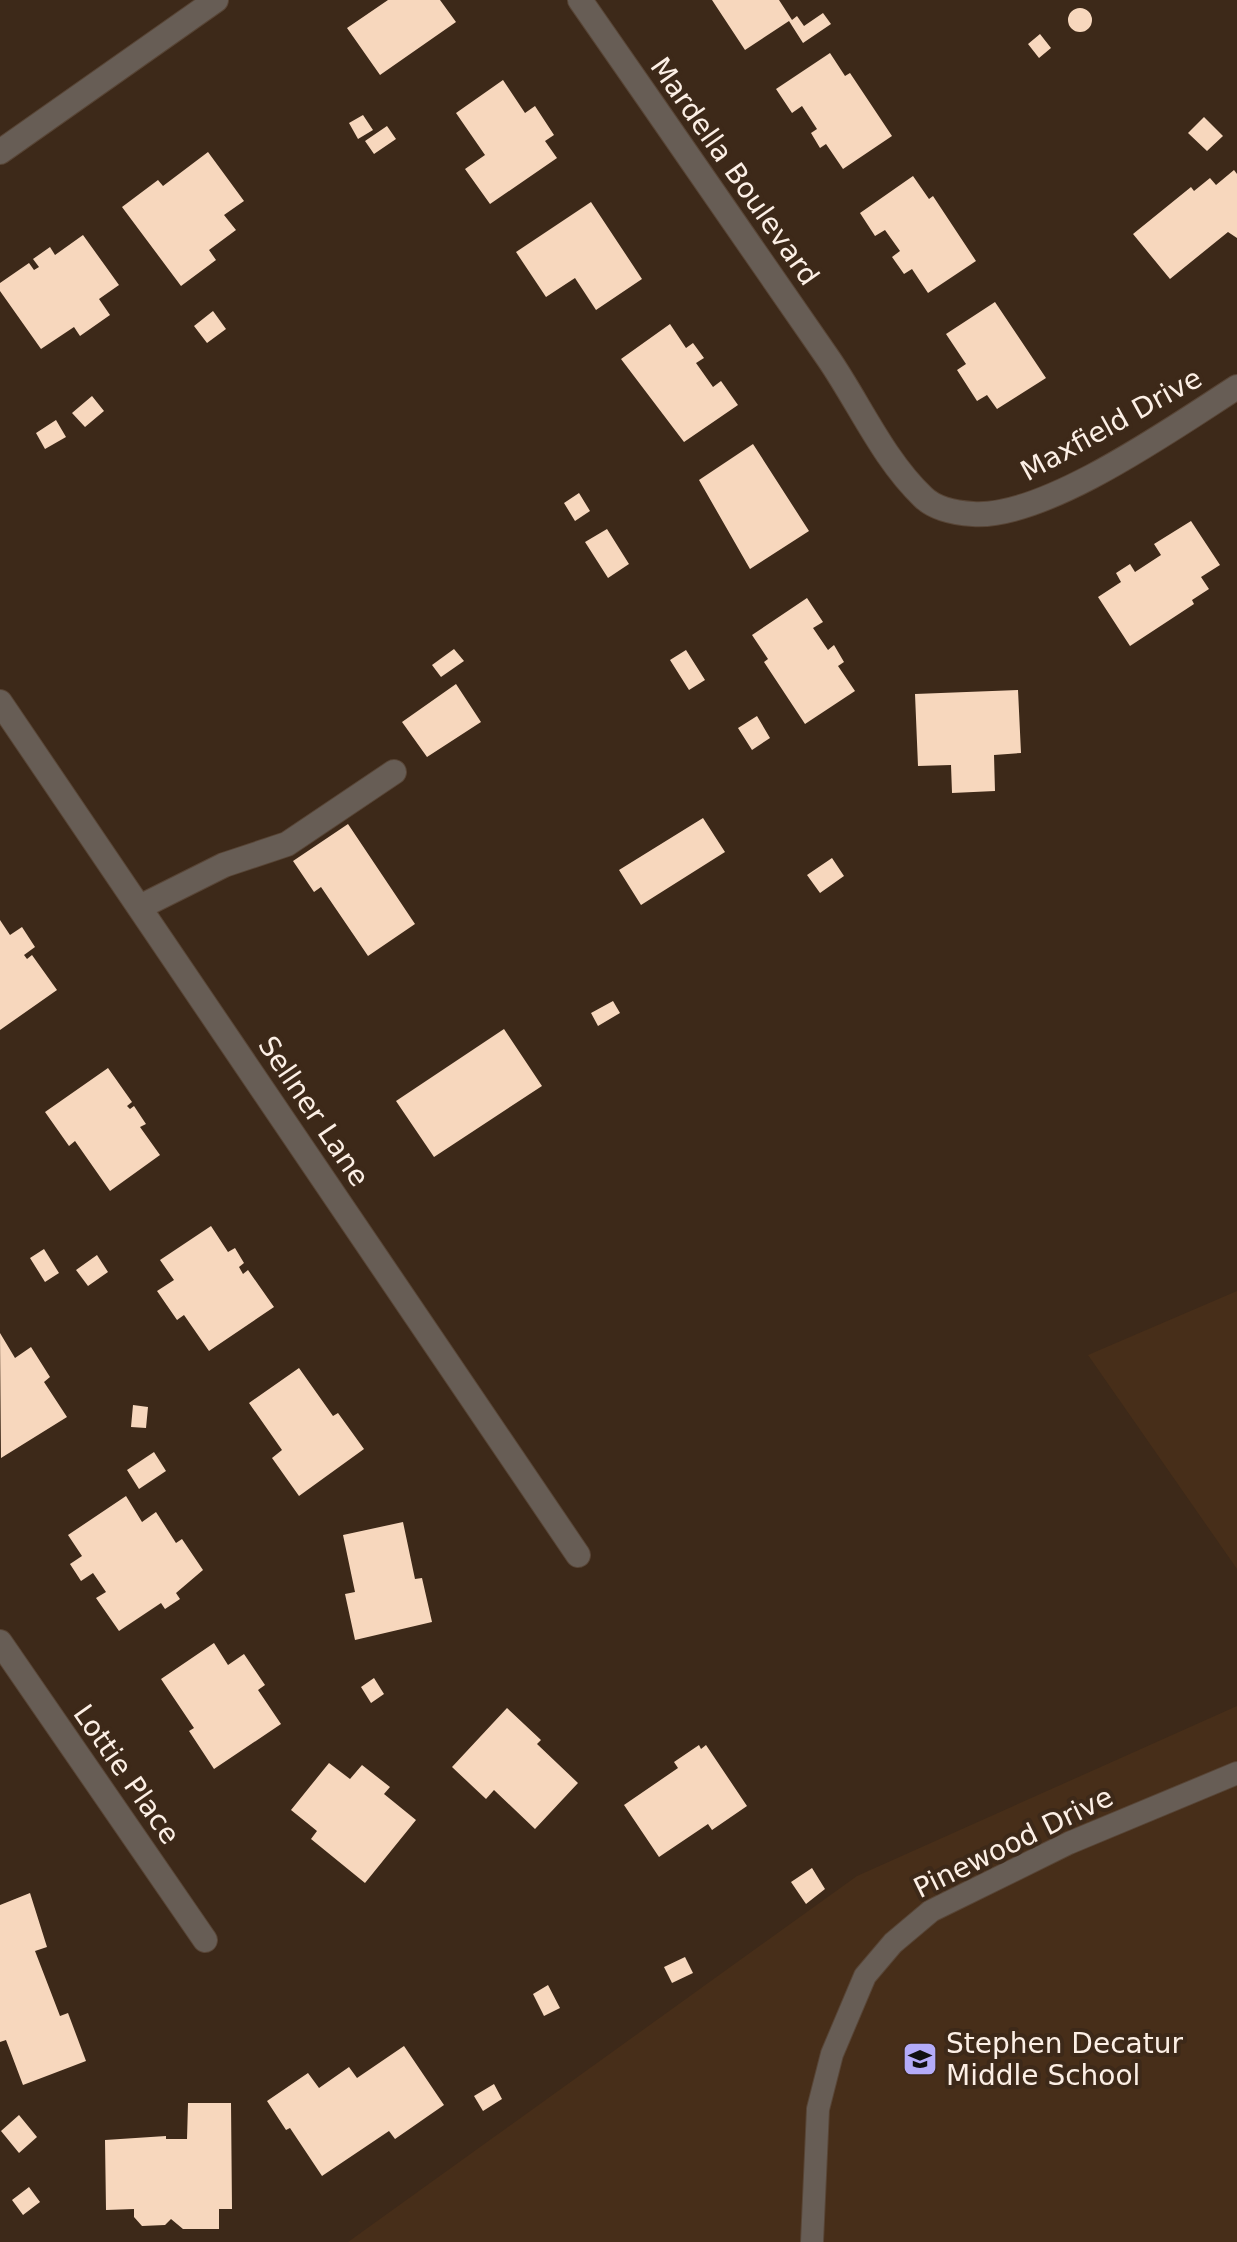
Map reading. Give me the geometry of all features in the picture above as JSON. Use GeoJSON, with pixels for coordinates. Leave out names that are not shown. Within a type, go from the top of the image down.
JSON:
{"type":"FeatureCollection","features":[{"type":"Feature","properties":{"kind":"street"},"geometry":{"type":"LineString","coordinates":[[0,152],[216,0]]}},
{"type":"Feature","properties":{"kind":"street","name":"Mardella Boulevard"},"geometry":{"type":"LineString","coordinates":[[580,0],[841,377]]}},
{"type":"Feature","properties":{"kind":"street","name":"Maxfield Drive"},"geometry":{"type":"LineString","coordinates":[[841,377],[891,457],[924,499],[946,510],[976,515],[1018,509],[1085,479],[1237,387]]}},
{"type":"Feature","properties":{"kind":"street","name":"Sellner Lane"},"geometry":{"type":"LineString","coordinates":[[0,702],[578,1555]]}},
{"type":"Feature","properties":{"kind":"street"},"geometry":{"type":"LineString","coordinates":[[140,907],[224,865],[287,844],[394,772]]}},
{"type":"Feature","properties":{"kind":"street","name":"Lottie Place"},"geometry":{"type":"LineString","coordinates":[[0,1642],[205,1940]]}},
{"type":"Feature","properties":{"kind":"lane","name":"Pinewood Drive"},"geometry":{"type":"LineString","coordinates":[[812,2242],[818,2109],[832,2054],[865,1976],[893,1943],[931,1911],[1069,1843],[1237,1773]]}},
{"type":"Feature","properties":{"kind":"shaded area"},"geometry":{"type":"Polygon","coordinates":[[[1237,1291],[1237,1569],[1088,1355],[1237,1291]]]}},
{"type":"Feature","properties":{"kind":"shaded area","name":"Stephen Decatur Middle School"},"geometry":{"type":"Polygon","coordinates":[[[1237,1706],[1237,2242],[348,2242],[857,1876],[1237,1706]]]}},
{"type":"Feature","properties":{"kind":"building"},"geometry":{"type":"Polygon","coordinates":[[[388,0],[440,0],[456,22],[380,75],[347,28],[388,0]]]}},
{"type":"Feature","properties":{"kind":"building"},"geometry":{"type":"Polygon","coordinates":[[[712,0],[779,0],[792,20],[797,16],[804,26],[823,13],[831,24],[803,43],[789,21],[745,50],[712,0]]]}},
{"type":"Feature","properties":{"kind":"building"},"geometry":{"type":"Polygon","coordinates":[[[1080,8],[1089,11],[1092,20],[1089,29],[1080,32],[1071,29],[1068,20],[1071,11],[1080,8]]]}},
{"type":"Feature","properties":{"kind":"building"},"geometry":{"type":"Polygon","coordinates":[[[1040,34],[1051,48],[1039,58],[1028,44],[1040,34]]]}},
{"type":"Feature","properties":{"kind":"building"},"geometry":{"type":"Polygon","coordinates":[[[830,53],[845,76],[850,73],[892,136],[843,169],[826,144],[820,148],[811,133],[817,129],[802,106],[792,113],[776,89],[830,53]]]}},
{"type":"Feature","properties":{"kind":"building"},"geometry":{"type":"Polygon","coordinates":[[[503,80],[525,113],[535,106],[554,135],[545,141],[557,158],[490,204],[465,169],[485,155],[456,113],[503,80]]]}},
{"type":"Feature","properties":{"kind":"building"},"geometry":{"type":"Polygon","coordinates":[[[363,115],[373,130],[358,139],[349,123],[363,115]]]}},
{"type":"Feature","properties":{"kind":"building"},"geometry":{"type":"Polygon","coordinates":[[[1204,117],[1223,136],[1207,151],[1188,133],[1204,117]]]}},
{"type":"Feature","properties":{"kind":"building"},"geometry":{"type":"Polygon","coordinates":[[[387,126],[396,139],[374,154],[365,141],[387,126]]]}},
{"type":"Feature","properties":{"kind":"building"},"geometry":{"type":"Polygon","coordinates":[[[208,152],[244,201],[224,215],[236,230],[209,250],[216,260],[181,286],[122,207],[158,180],[163,186],[208,152]]]}},
{"type":"Feature","properties":{"kind":"building"},"geometry":{"type":"Polygon","coordinates":[[[1234,170],[1237,174],[1237,238],[1228,232],[1170,279],[1133,234],[1191,187],[1194,191],[1210,178],[1216,185],[1234,170]]]}},
{"type":"Feature","properties":{"kind":"building"},"geometry":{"type":"Polygon","coordinates":[[[913,176],[929,199],[933,196],[976,261],[928,293],[912,269],[904,274],[892,257],[900,251],[885,230],[875,236],[860,213],[913,176]]]}},
{"type":"Feature","properties":{"kind":"building"},"geometry":{"type":"Polygon","coordinates":[[[591,202],[642,279],[596,310],[575,278],[546,297],[516,252],[591,202]]]}},
{"type":"Feature","properties":{"kind":"building"},"geometry":{"type":"Polygon","coordinates":[[[83,235],[119,285],[99,299],[110,315],[80,336],[74,327],[41,349],[0,291],[0,283],[29,263],[34,270],[39,267],[33,259],[50,247],[55,255],[83,235]]]}},
{"type":"Feature","properties":{"kind":"building"},"geometry":{"type":"Polygon","coordinates":[[[995,302],[1046,378],[997,409],[987,395],[977,401],[957,370],[966,364],[946,334],[995,302]]]}},
{"type":"Feature","properties":{"kind":"building"},"geometry":{"type":"Polygon","coordinates":[[[213,311],[226,329],[207,343],[194,326],[213,311]]]}},
{"type":"Feature","properties":{"kind":"building"},"geometry":{"type":"Polygon","coordinates":[[[670,324],[686,348],[693,343],[704,358],[696,363],[713,387],[721,381],[738,405],[684,442],[621,359],[670,324]]]}},
{"type":"Feature","properties":{"kind":"building"},"geometry":{"type":"Polygon","coordinates":[[[92,396],[104,411],[85,427],[72,413],[92,396]]]}},
{"type":"Feature","properties":{"kind":"building"},"geometry":{"type":"Polygon","coordinates":[[[56,420],[66,437],[45,449],[36,433],[56,420]]]}},
{"type":"Feature","properties":{"kind":"building"},"geometry":{"type":"Polygon","coordinates":[[[753,444],[809,531],[750,569],[699,480],[753,444]]]}},
{"type":"Feature","properties":{"kind":"building"},"geometry":{"type":"Polygon","coordinates":[[[579,493],[590,511],[575,521],[564,503],[579,493]]]}},
{"type":"Feature","properties":{"kind":"building"},"geometry":{"type":"Polygon","coordinates":[[[1191,521],[1220,565],[1201,577],[1209,589],[1192,600],[1194,604],[1130,646],[1098,597],[1121,582],[1116,573],[1130,564],[1135,572],[1161,555],[1154,544],[1191,521]]]}},
{"type":"Feature","properties":{"kind":"building"},"geometry":{"type":"Polygon","coordinates":[[[607,529],[629,564],[608,578],[585,542],[607,529]]]}},
{"type":"Feature","properties":{"kind":"building"},"geometry":{"type":"Polygon","coordinates":[[[807,598],[823,622],[813,628],[828,650],[834,645],[844,662],[838,666],[855,691],[805,724],[764,662],[768,659],[752,635],[807,598]]]}},
{"type":"Feature","properties":{"kind":"building"},"geometry":{"type":"Polygon","coordinates":[[[454,649],[464,661],[441,677],[432,665],[454,649]]]}},
{"type":"Feature","properties":{"kind":"building"},"geometry":{"type":"Polygon","coordinates":[[[686,650],[705,680],[689,690],[670,660],[686,650]]]}},
{"type":"Feature","properties":{"kind":"building"},"geometry":{"type":"Polygon","coordinates":[[[456,684],[481,722],[427,757],[402,722],[456,684]]]}},
{"type":"Feature","properties":{"kind":"building"},"geometry":{"type":"Polygon","coordinates":[[[1018,690],[1021,753],[994,755],[995,791],[952,793],[951,765],[918,766],[915,694],[1018,690]]]}},
{"type":"Feature","properties":{"kind":"building"},"geometry":{"type":"Polygon","coordinates":[[[757,716],[770,738],[752,750],[738,728],[757,716]]]}},
{"type":"Feature","properties":{"kind":"building"},"geometry":{"type":"Polygon","coordinates":[[[703,818],[725,852],[641,905],[619,870],[703,818]]]}},
{"type":"Feature","properties":{"kind":"building"},"geometry":{"type":"Polygon","coordinates":[[[348,824],[415,924],[368,956],[321,887],[314,892],[293,861],[348,824]]]}},
{"type":"Feature","properties":{"kind":"building"},"geometry":{"type":"Polygon","coordinates":[[[832,858],[844,876],[820,893],[807,875],[832,858]]]}},
{"type":"Feature","properties":{"kind":"building"},"geometry":{"type":"Polygon","coordinates":[[[0,920],[10,935],[22,927],[35,947],[24,955],[27,959],[32,955],[57,990],[0,1030],[0,920]]]}},
{"type":"Feature","properties":{"kind":"building"},"geometry":{"type":"Polygon","coordinates":[[[613,1001],[620,1013],[598,1026],[591,1013],[613,1001]]]}},
{"type":"Feature","properties":{"kind":"building"},"geometry":{"type":"Polygon","coordinates":[[[504,1029],[542,1086],[434,1157],[396,1101],[504,1029]]]}},
{"type":"Feature","properties":{"kind":"building"},"geometry":{"type":"Polygon","coordinates":[[[108,1068],[132,1102],[127,1106],[130,1109],[134,1106],[146,1124],[140,1127],[160,1155],[110,1191],[75,1141],[69,1146],[45,1112],[108,1068]]]}},
{"type":"Feature","properties":{"kind":"building"},"geometry":{"type":"Polygon","coordinates":[[[211,1226],[228,1252],[235,1248],[244,1263],[239,1267],[243,1274],[248,1270],[274,1307],[209,1351],[184,1315],[177,1320],[157,1291],[174,1280],[160,1260],[211,1226]]]}},
{"type":"Feature","properties":{"kind":"building"},"geometry":{"type":"Polygon","coordinates":[[[44,1249],[59,1273],[45,1282],[30,1258],[44,1249]]]}},
{"type":"Feature","properties":{"kind":"building"},"geometry":{"type":"Polygon","coordinates":[[[97,1255],[108,1272],[88,1286],[76,1270],[97,1255]]]}},
{"type":"Feature","properties":{"kind":"building"},"geometry":{"type":"Polygon","coordinates":[[[0,1333],[15,1358],[31,1347],[50,1377],[44,1382],[67,1417],[1,1458],[0,1333]]]}},
{"type":"Feature","properties":{"kind":"building"},"geometry":{"type":"Polygon","coordinates":[[[299,1368],[333,1416],[338,1413],[364,1449],[299,1496],[272,1458],[282,1450],[249,1403],[299,1368]]]}},
{"type":"Feature","properties":{"kind":"building"},"geometry":{"type":"Polygon","coordinates":[[[133,1405],[148,1407],[146,1428],[131,1427],[133,1405]]]}},
{"type":"Feature","properties":{"kind":"building"},"geometry":{"type":"Polygon","coordinates":[[[154,1452],[166,1471],[139,1489],[127,1470],[154,1452]]]}},
{"type":"Feature","properties":{"kind":"building"},"geometry":{"type":"Polygon","coordinates":[[[126,1496],[142,1522],[156,1512],[176,1543],[182,1539],[203,1570],[176,1593],[180,1599],[165,1609],[161,1603],[119,1631],[96,1598],[106,1592],[93,1573],[81,1581],[70,1564],[82,1556],[68,1535],[126,1496]]]}},
{"type":"Feature","properties":{"kind":"building"},"geometry":{"type":"Polygon","coordinates":[[[403,1522],[415,1579],[422,1578],[432,1622],[355,1640],[345,1594],[355,1592],[343,1535],[403,1522]]]}},
{"type":"Feature","properties":{"kind":"building"},"geometry":{"type":"Polygon","coordinates":[[[214,1643],[228,1665],[244,1654],[265,1685],[258,1690],[281,1724],[214,1769],[189,1731],[194,1728],[161,1679],[214,1643]]]}},
{"type":"Feature","properties":{"kind":"building"},"geometry":{"type":"Polygon","coordinates":[[[374,1678],[384,1694],[371,1703],[361,1687],[374,1678]]]}},
{"type":"Feature","properties":{"kind":"building"},"geometry":{"type":"Polygon","coordinates":[[[507,1708],[541,1740],[537,1744],[578,1783],[535,1829],[494,1790],[486,1799],[452,1767],[507,1708]]]}},
{"type":"Feature","properties":{"kind":"building"},"geometry":{"type":"Polygon","coordinates":[[[699,1745],[701,1749],[706,1745],[747,1806],[712,1830],[708,1824],[659,1857],[624,1805],[678,1768],[674,1762],[699,1745]]]}},
{"type":"Feature","properties":{"kind":"building"},"geometry":{"type":"Polygon","coordinates":[[[329,1763],[350,1779],[362,1765],[390,1787],[384,1794],[416,1820],[365,1883],[311,1839],[317,1831],[291,1810],[329,1763]]]}},
{"type":"Feature","properties":{"kind":"building"},"geometry":{"type":"Polygon","coordinates":[[[812,1868],[825,1889],[806,1904],[791,1882],[812,1868]]]}},
{"type":"Feature","properties":{"kind":"building"},"geometry":{"type":"Polygon","coordinates":[[[30,1893],[47,1947],[35,1951],[60,2016],[68,2013],[86,2061],[23,2085],[6,2040],[0,2042],[0,1905],[30,1893]]]}},
{"type":"Feature","properties":{"kind":"building"},"geometry":{"type":"Polygon","coordinates":[[[685,1957],[693,1973],[672,1983],[664,1967],[685,1957]]]}},
{"type":"Feature","properties":{"kind":"building"},"geometry":{"type":"Polygon","coordinates":[[[548,1985],[560,2008],[544,2016],[533,1994],[548,1985]]]}},
{"type":"Feature","properties":{"kind":"building"},"geometry":{"type":"Polygon","coordinates":[[[404,2046],[444,2105],[395,2139],[389,2131],[322,2176],[290,2128],[286,2130],[267,2101],[308,2073],[319,2088],[349,2067],[357,2078],[404,2046]]]}},
{"type":"Feature","properties":{"kind":"building"},"geometry":{"type":"Polygon","coordinates":[[[494,2084],[502,2099],[483,2111],[474,2096],[494,2084]]]}},
{"type":"Feature","properties":{"kind":"building"},"geometry":{"type":"Polygon","coordinates":[[[188,2103],[231,2103],[232,2209],[219,2209],[219,2229],[183,2229],[171,2219],[165,2225],[142,2226],[134,2217],[134,2209],[106,2210],[105,2140],[166,2136],[166,2139],[187,2139],[188,2103]]]}},
{"type":"Feature","properties":{"kind":"building"},"geometry":{"type":"Polygon","coordinates":[[[19,2115],[37,2137],[19,2153],[1,2131],[19,2115]]]}},
{"type":"Feature","properties":{"kind":"building"},"geometry":{"type":"Polygon","coordinates":[[[29,2187],[40,2202],[23,2215],[12,2200],[29,2187]]]}},
{"type":"Feature","properties":{"kind":"place","name":"Stephen Decatur Middle School"},"geometry":{"type":"Point","coordinates":[920,2059]}}]}
